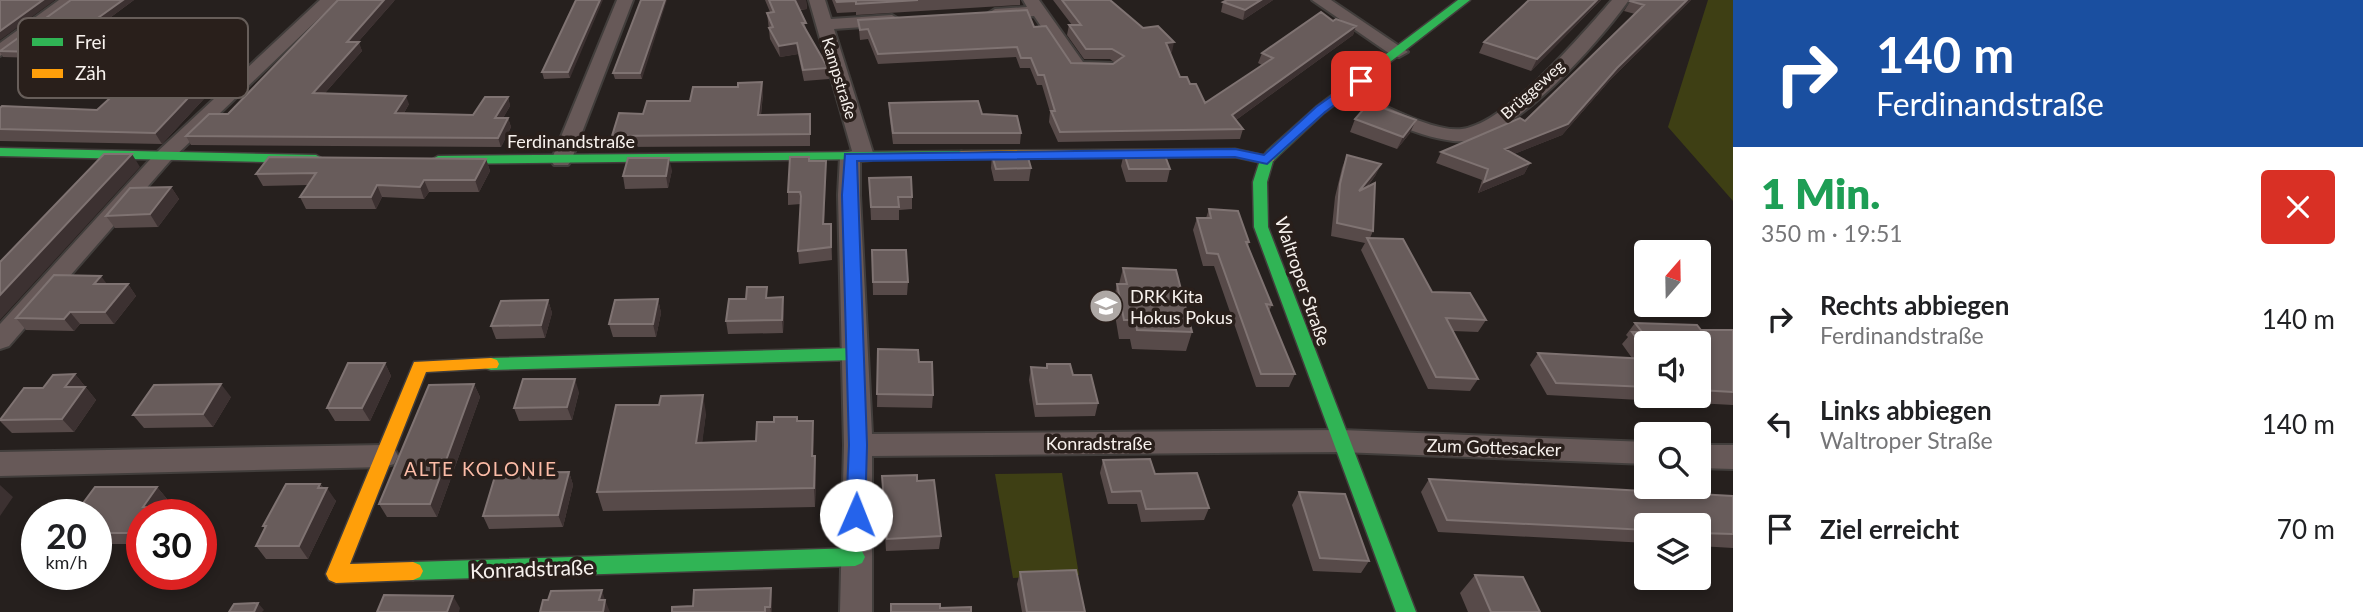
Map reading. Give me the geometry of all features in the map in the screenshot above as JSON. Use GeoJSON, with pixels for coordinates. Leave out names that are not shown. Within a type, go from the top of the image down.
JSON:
{"type":"FeatureCollection","features":[{"type":"Feature","properties":{"kind":"street"},"geometry":{"type":"LineString","coordinates":[[45,18],[70,0]]}},
{"type":"Feature","properties":{"kind":"street"},"geometry":{"type":"LineString","coordinates":[[248,77],[330,0]]}},
{"type":"Feature","properties":{"kind":"street"},"geometry":{"type":"LineString","coordinates":[[561,161],[625,0]]}},
{"type":"Feature","properties":{"kind":"street","name":"Kampstraße"},"geometry":{"type":"LineString","coordinates":[[817,0],[857,157],[849,195],[858,445],[856,612]]}},
{"type":"Feature","properties":{"kind":"street"},"geometry":{"type":"LineString","coordinates":[[1320,0],[1399,52]]}},
{"type":"Feature","properties":{"kind":"street"},"geometry":{"type":"LineString","coordinates":[[1267,160],[1311,117],[1465,0]]}},
{"type":"Feature","properties":{"kind":"street","name":"Brüggeweg"},"geometry":{"type":"LineString","coordinates":[[1343,94],[1441,132],[1464,135],[1501,119],[1589,37],[1621,0]]}},
{"type":"Feature","properties":{"kind":"street"},"geometry":{"type":"LineString","coordinates":[[972,15],[1035,5],[1078,68],[1110,67]]}},
{"type":"Feature","properties":{"kind":"street"},"geometry":{"type":"LineString","coordinates":[[824,25],[905,19]]}},
{"type":"Feature","properties":{"kind":"street"},"geometry":{"type":"LineString","coordinates":[[0,51],[18,38]]}},
{"type":"Feature","properties":{"kind":"street"},"geometry":{"type":"LineString","coordinates":[[0,340],[163,157],[226,98]]}},
{"type":"Feature","properties":{"kind":"street"},"geometry":{"type":"LineString","coordinates":[[0,152],[329,159]]}},
{"type":"Feature","properties":{"kind":"street","name":"Ferdinandstraße"},"geometry":{"type":"LineString","coordinates":[[424,160],[561,161],[1235,153],[1267,160]]}},
{"type":"Feature","properties":{"kind":"street","name":"Waltroper Straße"},"geometry":{"type":"LineString","coordinates":[[1267,160],[1260,182],[1261,227],[1406,612]]}},
{"type":"Feature","properties":{"kind":"street","name":"Konradstraße"},"geometry":{"type":"LineString","coordinates":[[855,354],[420,366],[336,574],[855,557]]}},
{"type":"Feature","properties":{"kind":"street","name":"Konradstraße"},"geometry":{"type":"LineString","coordinates":[[858,445],[1341,441]]}},
{"type":"Feature","properties":{"kind":"street","name":"Zum Gottesacker"},"geometry":{"type":"LineString","coordinates":[[1341,441],[1634,452]]}},
{"type":"Feature","properties":{"kind":"street"},"geometry":{"type":"LineString","coordinates":[[0,464],[384,456]]}},
{"type":"Feature","properties":{"kind":"street"},"geometry":{"type":"LineString","coordinates":[[1711,456],[1733,457]]}},
{"type":"Feature","properties":{"kind":"shaded area"},"geometry":{"type":"Polygon","coordinates":[[[1708,0],[1733,0],[1733,201],[1668,127],[1708,0]]]}},
{"type":"Feature","properties":{"kind":"shaded area"},"geometry":{"type":"Polygon","coordinates":[[[1062,473],[1079,575],[1013,578],[995,474],[1062,473]]]}},
{"type":"Feature","properties":{"kind":"building"},"geometry":{"type":"Polygon","coordinates":[[[0,0],[43,0],[18,18],[0,31],[0,0]]]}},
{"type":"Feature","properties":{"kind":"building"},"geometry":{"type":"Polygon","coordinates":[[[71,0],[123,0],[98,18],[46,18],[71,0]]]}},
{"type":"Feature","properties":{"kind":"building"},"geometry":{"type":"Polygon","coordinates":[[[338,0],[384,0],[347,42],[359,42],[313,93],[406,96],[395,113],[473,115],[485,97],[508,97],[495,118],[508,118],[498,138],[186,136],[209,114],[228,114],[243,98],[248,98],[248,93],[338,0]]]}},
{"type":"Feature","properties":{"kind":"building"},"geometry":{"type":"Polygon","coordinates":[[[576,0],[600,0],[568,72],[542,72],[576,0]]]}},
{"type":"Feature","properties":{"kind":"building"},"geometry":{"type":"Polygon","coordinates":[[[641,0],[665,0],[640,73],[613,73],[641,0]]]}},
{"type":"Feature","properties":{"kind":"building"},"geometry":{"type":"Polygon","coordinates":[[[769,0],[795,0],[806,23],[802,23],[828,68],[803,70],[797,43],[779,46],[769,28],[773,27],[767,13],[774,12],[769,0]]]}},
{"type":"Feature","properties":{"kind":"building"},"geometry":{"type":"Polygon","coordinates":[[[836,0],[918,0],[856,4],[856,1],[836,0]]]}},
{"type":"Feature","properties":{"kind":"building"},"geometry":{"type":"Polygon","coordinates":[[[1062,0],[1110,0],[1143,28],[1158,26],[1174,42],[1166,43],[1180,77],[1187,77],[1190,84],[1196,84],[1205,103],[1273,58],[1262,53],[1321,12],[1333,21],[1336,19],[1356,26],[1232,115],[1243,129],[1060,132],[1051,111],[1055,111],[1044,75],[1038,75],[1031,58],[1021,58],[1017,47],[878,54],[868,29],[860,30],[858,20],[1027,10],[1034,27],[1046,26],[1071,63],[1113,64],[1124,56],[1112,49],[1086,49],[1069,25],[1081,25],[1062,0]]]}},
{"type":"Feature","properties":{"kind":"building"},"geometry":{"type":"Polygon","coordinates":[[[1261,0],[1245,10],[1223,2],[1261,0]]]}},
{"type":"Feature","properties":{"kind":"building"},"geometry":{"type":"Polygon","coordinates":[[[1529,0],[1597,0],[1537,59],[1484,42],[1529,0]]]}},
{"type":"Feature","properties":{"kind":"building"},"geometry":{"type":"Polygon","coordinates":[[[1631,0],[1687,0],[1617,68],[1568,124],[1505,149],[1530,163],[1484,182],[1488,169],[1441,152],[1520,118],[1525,121],[1644,5],[1631,0]]]}},
{"type":"Feature","properties":{"kind":"building"},"geometry":{"type":"Polygon","coordinates":[[[18,38],[18,52],[0,51],[18,38]]]}},
{"type":"Feature","properties":{"kind":"building"},"geometry":{"type":"Polygon","coordinates":[[[762,82],[758,115],[810,114],[810,134],[612,136],[619,113],[643,114],[647,101],[690,101],[693,87],[738,87],[738,83],[762,82]]]}},
{"type":"Feature","properties":{"kind":"building"},"geometry":{"type":"Polygon","coordinates":[[[110,98],[188,98],[155,133],[0,129],[2,106],[97,110],[110,98]]]}},
{"type":"Feature","properties":{"kind":"building"},"geometry":{"type":"Polygon","coordinates":[[[978,101],[982,114],[1017,116],[1021,133],[893,133],[889,103],[978,101]]]}},
{"type":"Feature","properties":{"kind":"building"},"geometry":{"type":"Polygon","coordinates":[[[1369,103],[1416,120],[1403,137],[1355,119],[1369,103]]]}},
{"type":"Feature","properties":{"kind":"building"},"geometry":{"type":"Polygon","coordinates":[[[1124,153],[1164,153],[1170,169],[1129,169],[1124,153]]]}},
{"type":"Feature","properties":{"kind":"building"},"geometry":{"type":"Polygon","coordinates":[[[104,154],[132,154],[0,295],[0,262],[104,154]]]}},
{"type":"Feature","properties":{"kind":"building"},"geometry":{"type":"Polygon","coordinates":[[[1027,154],[1031,168],[996,169],[992,155],[1027,154]]]}},
{"type":"Feature","properties":{"kind":"building"},"geometry":{"type":"Polygon","coordinates":[[[1347,155],[1381,164],[1359,191],[1375,183],[1373,231],[1337,223],[1340,184],[1347,155]]]}},
{"type":"Feature","properties":{"kind":"building"},"geometry":{"type":"Polygon","coordinates":[[[269,157],[486,159],[475,180],[424,180],[420,187],[377,185],[371,197],[300,197],[316,173],[256,174],[269,157]]]}},
{"type":"Feature","properties":{"kind":"building"},"geometry":{"type":"Polygon","coordinates":[[[790,157],[826,161],[823,224],[831,224],[831,247],[798,251],[801,196],[800,192],[788,192],[790,157]]]}},
{"type":"Feature","properties":{"kind":"building"},"geometry":{"type":"Polygon","coordinates":[[[628,158],[669,158],[666,176],[623,176],[628,158]]]}},
{"type":"Feature","properties":{"kind":"building"},"geometry":{"type":"Polygon","coordinates":[[[911,177],[912,197],[898,197],[899,207],[871,207],[869,178],[911,177]]]}},
{"type":"Feature","properties":{"kind":"building"},"geometry":{"type":"Polygon","coordinates":[[[171,187],[150,214],[106,216],[130,188],[171,187]]]}},
{"type":"Feature","properties":{"kind":"building"},"geometry":{"type":"Polygon","coordinates":[[[1209,209],[1238,211],[1249,242],[1246,242],[1272,305],[1266,304],[1295,374],[1261,374],[1218,254],[1207,253],[1197,218],[1211,218],[1209,209]]]}},
{"type":"Feature","properties":{"kind":"building"},"geometry":{"type":"Polygon","coordinates":[[[1367,238],[1403,239],[1432,292],[1470,293],[1486,320],[1446,318],[1478,379],[1436,377],[1367,238]]]}},
{"type":"Feature","properties":{"kind":"building"},"geometry":{"type":"Polygon","coordinates":[[[872,250],[906,250],[908,282],[873,282],[872,250]]]}},
{"type":"Feature","properties":{"kind":"building"},"geometry":{"type":"Polygon","coordinates":[[[1123,268],[1176,270],[1192,332],[1137,330],[1135,320],[1124,320],[1117,284],[1127,284],[1123,268]]]}},
{"type":"Feature","properties":{"kind":"building"},"geometry":{"type":"Polygon","coordinates":[[[54,275],[101,276],[94,284],[128,284],[105,312],[70,312],[64,319],[16,318],[54,275]]]}},
{"type":"Feature","properties":{"kind":"building"},"geometry":{"type":"Polygon","coordinates":[[[747,287],[767,287],[766,298],[783,297],[782,320],[726,321],[729,299],[746,299],[747,287]]]}},
{"type":"Feature","properties":{"kind":"building"},"geometry":{"type":"Polygon","coordinates":[[[658,299],[653,324],[609,324],[615,300],[658,299]]]}},
{"type":"Feature","properties":{"kind":"building"},"geometry":{"type":"Polygon","coordinates":[[[548,300],[541,325],[491,326],[501,301],[548,300]]]}},
{"type":"Feature","properties":{"kind":"building"},"geometry":{"type":"Polygon","coordinates":[[[1635,323],[1697,325],[1701,330],[1733,330],[1733,392],[1711,391],[1711,331],[1641,331],[1635,323]]]}},
{"type":"Feature","properties":{"kind":"building"},"geometry":{"type":"Polygon","coordinates":[[[878,349],[918,350],[919,362],[932,362],[933,395],[877,394],[878,349]]]}},
{"type":"Feature","properties":{"kind":"building"},"geometry":{"type":"Polygon","coordinates":[[[1538,353],[1634,358],[1634,386],[1556,383],[1538,353]]]}},
{"type":"Feature","properties":{"kind":"building"},"geometry":{"type":"Polygon","coordinates":[[[348,363],[385,363],[362,408],[327,408],[348,363]]]}},
{"type":"Feature","properties":{"kind":"building"},"geometry":{"type":"Polygon","coordinates":[[[1047,364],[1070,364],[1073,375],[1091,375],[1098,403],[1037,404],[1031,367],[1047,368],[1047,364]]]}},
{"type":"Feature","properties":{"kind":"building"},"geometry":{"type":"Polygon","coordinates":[[[75,374],[65,387],[85,387],[62,419],[0,420],[24,388],[43,388],[53,375],[75,374]]]}},
{"type":"Feature","properties":{"kind":"building"},"geometry":{"type":"Polygon","coordinates":[[[523,379],[575,379],[567,407],[514,408],[523,379]]]}},
{"type":"Feature","properties":{"kind":"building"},"geometry":{"type":"Polygon","coordinates":[[[221,384],[203,414],[133,415],[154,385],[221,384]]]}},
{"type":"Feature","properties":{"kind":"building"},"geometry":{"type":"Polygon","coordinates":[[[474,384],[430,504],[379,504],[429,385],[474,384]]]}},
{"type":"Feature","properties":{"kind":"building"},"geometry":{"type":"Polygon","coordinates":[[[703,395],[696,443],[756,441],[757,422],[774,422],[774,417],[797,417],[797,421],[813,421],[814,488],[597,492],[616,405],[659,405],[661,396],[703,395]]]}},
{"type":"Feature","properties":{"kind":"building"},"geometry":{"type":"Polygon","coordinates":[[[1150,459],[1155,474],[1197,473],[1209,508],[1146,509],[1141,491],[1112,492],[1103,460],[1150,459]]]}},
{"type":"Feature","properties":{"kind":"building"},"geometry":{"type":"Polygon","coordinates":[[[569,472],[558,515],[483,516],[496,473],[569,472]]]}},
{"type":"Feature","properties":{"kind":"building"},"geometry":{"type":"Polygon","coordinates":[[[917,475],[917,481],[934,480],[941,536],[887,539],[882,476],[917,475]]]}},
{"type":"Feature","properties":{"kind":"building"},"geometry":{"type":"Polygon","coordinates":[[[1429,479],[1634,490],[1634,499],[1711,499],[1711,495],[1733,496],[1733,534],[1711,533],[1711,513],[1634,513],[1634,529],[1447,520],[1429,479]]]}},
{"type":"Feature","properties":{"kind":"building"},"geometry":{"type":"Polygon","coordinates":[[[286,484],[320,484],[318,488],[327,488],[299,546],[256,546],[266,526],[263,526],[286,484]]]}},
{"type":"Feature","properties":{"kind":"building"},"geometry":{"type":"Polygon","coordinates":[[[95,487],[157,487],[149,499],[126,499],[126,533],[112,533],[112,499],[86,499],[95,487]]]}},
{"type":"Feature","properties":{"kind":"building"},"geometry":{"type":"Polygon","coordinates":[[[1299,492],[1345,494],[1369,561],[1320,558],[1299,492]]]}},
{"type":"Feature","properties":{"kind":"building"},"geometry":{"type":"Polygon","coordinates":[[[1076,570],[1085,612],[1027,612],[1020,572],[1076,570]]]}},
{"type":"Feature","properties":{"kind":"building"},"geometry":{"type":"Polygon","coordinates":[[[1475,575],[1523,577],[1540,612],[1491,612],[1475,575]]]}},
{"type":"Feature","properties":{"kind":"building"},"geometry":{"type":"Polygon","coordinates":[[[771,588],[770,607],[765,607],[765,612],[672,612],[672,607],[693,606],[694,590],[771,588]]]}},
{"type":"Feature","properties":{"kind":"building"},"geometry":{"type":"Polygon","coordinates":[[[602,590],[599,600],[605,600],[603,612],[540,612],[543,600],[548,600],[551,591],[602,590]]]}},
{"type":"Feature","properties":{"kind":"building"},"geometry":{"type":"Polygon","coordinates":[[[384,595],[453,596],[447,612],[377,612],[384,595]]]}},
{"type":"Feature","properties":{"kind":"building"},"geometry":{"type":"Polygon","coordinates":[[[258,603],[254,612],[229,612],[234,604],[258,603]]]}},
{"type":"Feature","properties":{"kind":"building"},"geometry":{"type":"Polygon","coordinates":[[[891,604],[940,604],[940,608],[971,607],[971,612],[891,612],[891,604]]]}},
{"type":"Feature","properties":{"kind":"traffic: fast"},"geometry":{"type":"LineString","coordinates":[[1406,612],[1261,227],[1260,182],[1267,160],[1320,110],[1465,0]]}},
{"type":"Feature","properties":{"kind":"traffic: fast"},"geometry":{"type":"LineString","coordinates":[[0,152],[316,159]]}},
{"type":"Feature","properties":{"kind":"traffic: fast"},"geometry":{"type":"LineString","coordinates":[[438,160],[961,155]]}},
{"type":"Feature","properties":{"kind":"traffic: fast"},"geometry":{"type":"LineString","coordinates":[[491,364],[855,354]]}},
{"type":"Feature","properties":{"kind":"traffic: fast"},"geometry":{"type":"LineString","coordinates":[[413,571],[855,557]]}},
{"type":"Feature","properties":{"kind":"traffic: slow"},"geometry":{"type":"LineString","coordinates":[[961,155],[1235,153],[1267,160]]}},
{"type":"Feature","properties":{"kind":"traffic: slow"},"geometry":{"type":"LineString","coordinates":[[413,571],[336,574],[420,366],[491,364]]}},
{"type":"Feature","properties":{"kind":"place","name":"DRK Kita Hokus Pokus"},"geometry":{"type":"Point","coordinates":[1106,306]}},
{"type":"Feature","properties":{"kind":"district","name":"ALTE KOLONIE"},"geometry":{"type":"Point","coordinates":[481,468]}},
{"type":"Feature","properties":{"kind":"route"},"geometry":{"type":"LineString","coordinates":[[856,515],[858,445],[850,157],[1235,153],[1267,160],[1285,140],[1320,110],[1361,81]]}}]}
